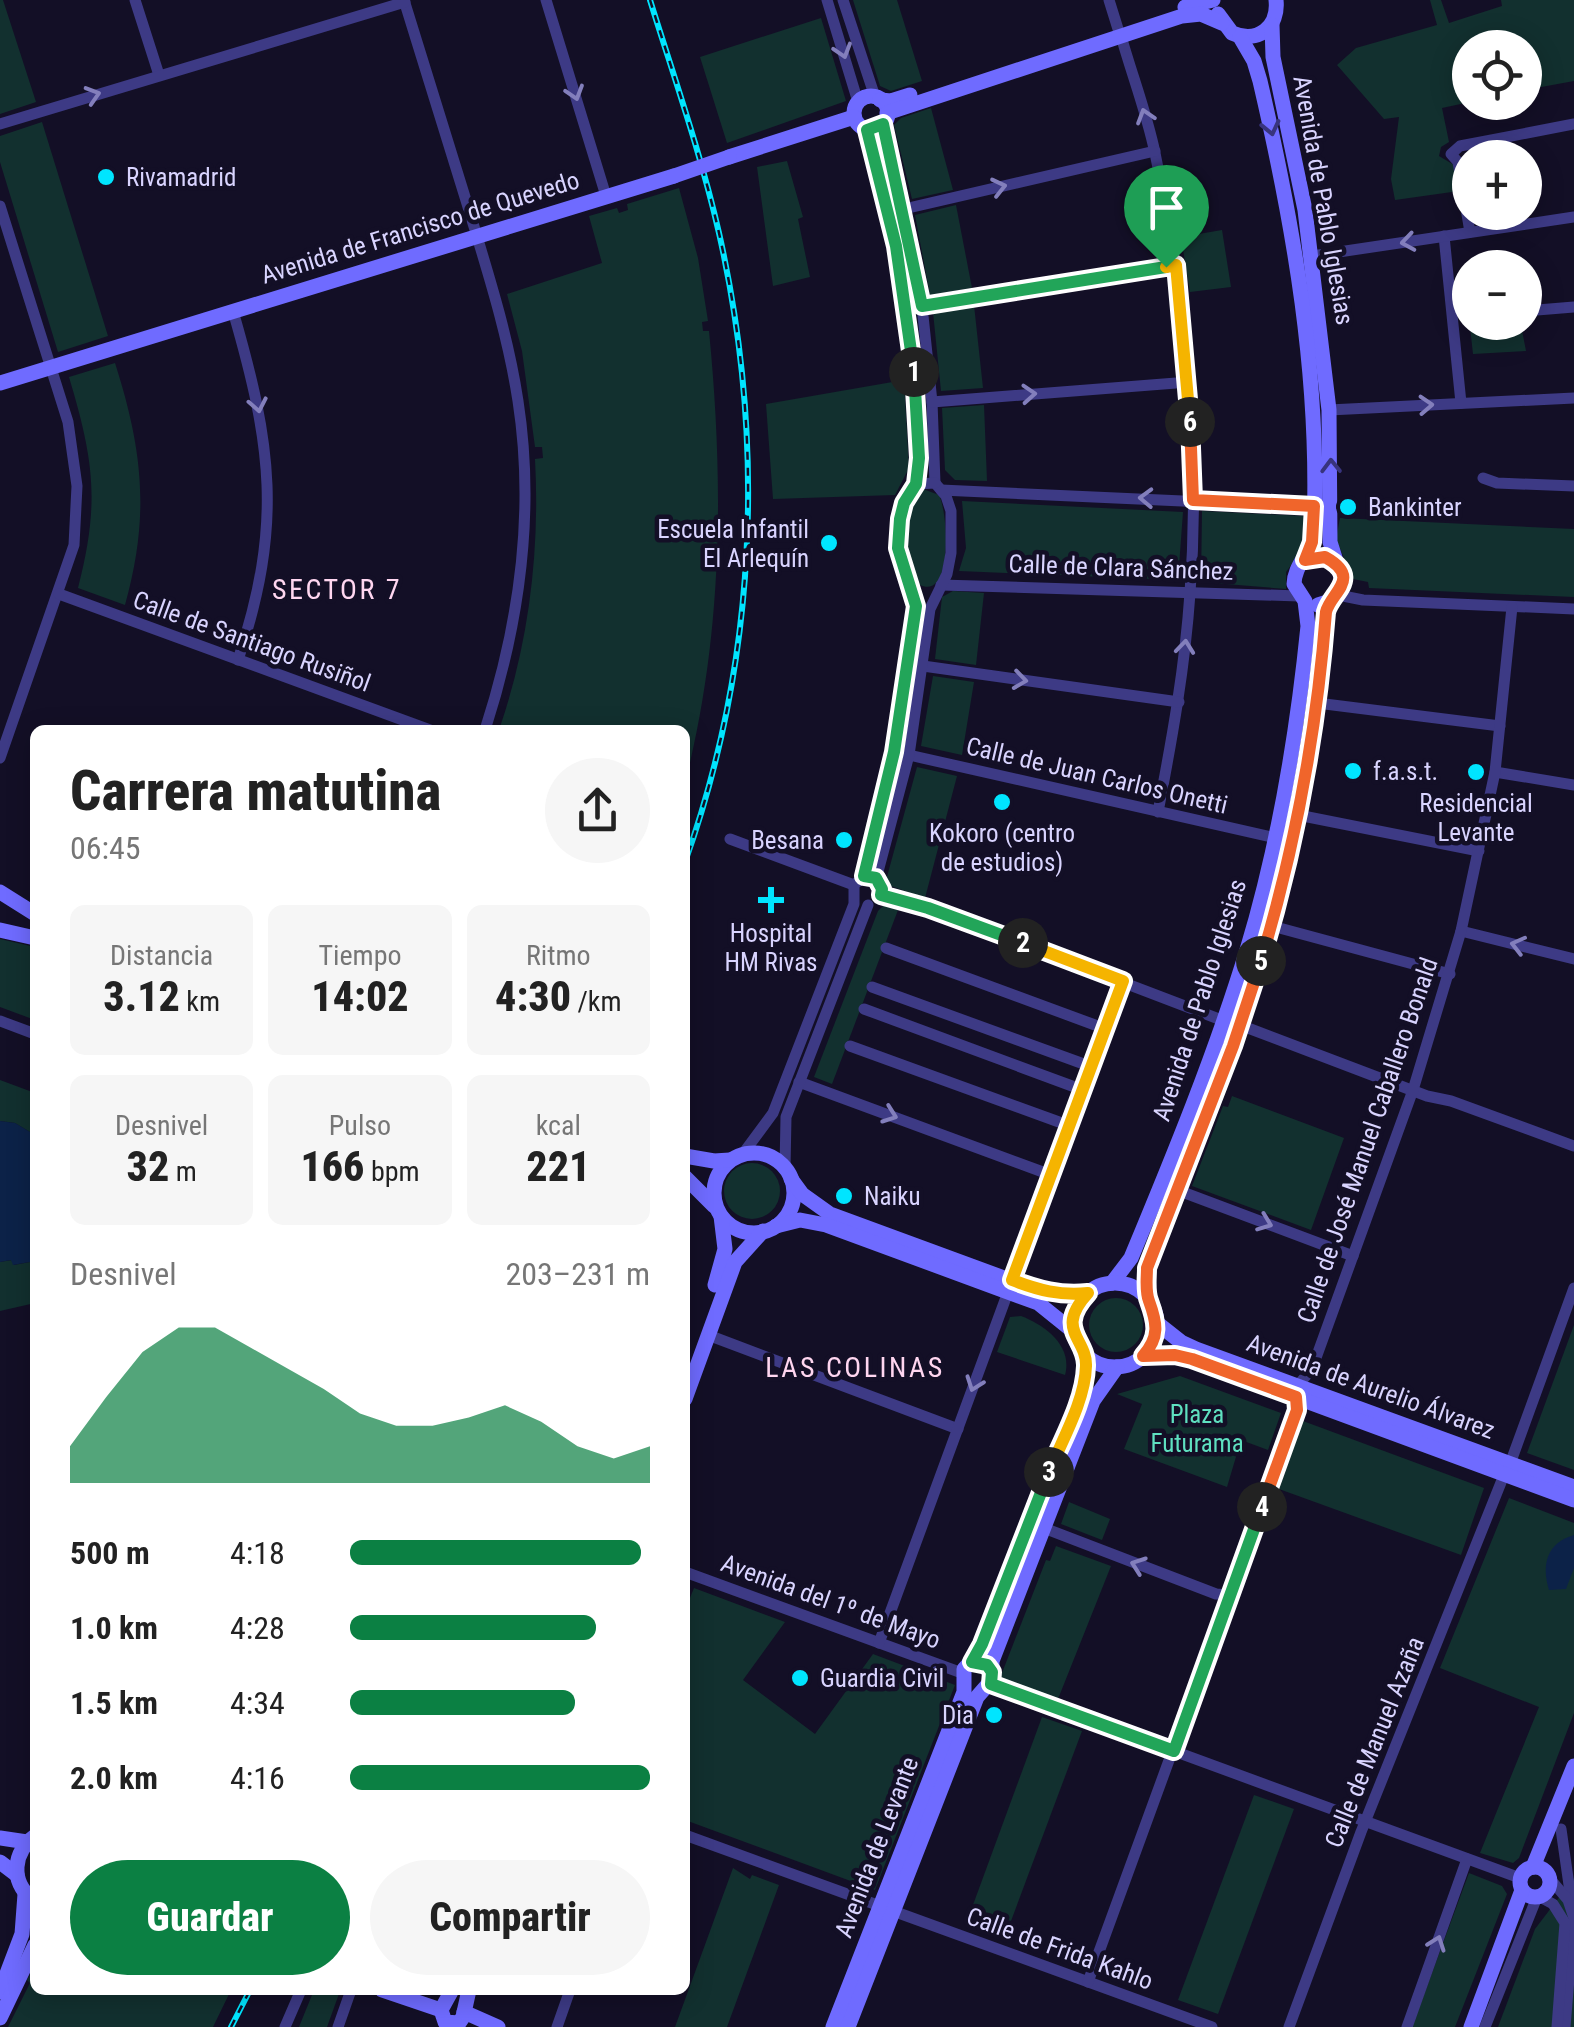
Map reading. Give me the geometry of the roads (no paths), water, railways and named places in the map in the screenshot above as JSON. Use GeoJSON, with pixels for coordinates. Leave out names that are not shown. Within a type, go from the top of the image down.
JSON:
{"type":"FeatureCollection","features":[{"type":"Feature","properties":{"kind":"street"},"geometry":{"type":"LineString","coordinates":[[136,0],[158,75]]}},
{"type":"Feature","properties":{"kind":"street"},"geometry":{"type":"LineString","coordinates":[[546,0],[606,196]]}},
{"type":"Feature","properties":{"kind":"street"},"geometry":{"type":"LineString","coordinates":[[827,0],[891,224],[908,317],[917,404],[916,484],[904,503],[898,548],[916,606],[894,752],[862,885],[868,905]]}},
{"type":"Feature","properties":{"kind":"street"},"geometry":{"type":"LineString","coordinates":[[690,1357],[724,1259],[715,1182],[774,1113],[862,885],[909,755],[930,608],[947,574],[953,527],[951,511],[938,486],[922,306],[904,210],[882,109],[842,0]]}},
{"type":"Feature","properties":{"kind":"street"},"geometry":{"type":"LineString","coordinates":[[1109,0],[1155,151],[1176,265],[1189,382],[1193,500],[1190,592],[1179,702],[1158,812]]}},
{"type":"Feature","properties":{"kind":"street"},"geometry":{"type":"LineString","coordinates":[[867,130],[882,109],[1216,0],[1222,23]]}},
{"type":"Feature","properties":{"kind":"street"},"geometry":{"type":"LineString","coordinates":[[0,124],[404,1],[504,326],[518,402],[523,452],[521,570],[503,674],[488,725]]}},
{"type":"Feature","properties":{"kind":"street"},"geometry":{"type":"LineString","coordinates":[[1120,32],[1201,14],[1240,36],[1258,36],[1278,9]]}},
{"type":"Feature","properties":{"kind":"street","name":"Avenida de Pablo Iglesias"},"geometry":{"type":"LineString","coordinates":[[1112,1283],[1132,1258],[1272,926],[1298,815],[1333,599],[1342,576],[1330,542],[1329,410],[1312,256],[1273,57],[1278,9]]}},
{"type":"Feature","properties":{"kind":"street","name":"Avenida de Pablo Iglesias"},"geometry":{"type":"LineString","coordinates":[[1147,1299],[1147,1268],[1232,1023],[1276,838],[1301,700],[1308,626],[1294,577],[1312,542],[1314,506],[1312,412],[1296,253],[1260,82],[1240,36]]}},
{"type":"Feature","properties":{"kind":"street","name":"Avenida de Francisco de Quevedo"},"geometry":{"type":"LineString","coordinates":[[0,383],[729,158],[856,110],[866,97],[882,109]]}},
{"type":"Feature","properties":{"kind":"street"},"geometry":{"type":"LineString","coordinates":[[1470,232],[1458,162],[1450,154],[1460,146],[1574,124]]}},
{"type":"Feature","properties":{"kind":"street"},"geometry":{"type":"LineString","coordinates":[[904,210],[1155,151]]}},
{"type":"Feature","properties":{"kind":"street"},"geometry":{"type":"LineString","coordinates":[[0,206],[68,422],[78,486],[74,545],[0,758]]}},
{"type":"Feature","properties":{"kind":"street"},"geometry":{"type":"LineString","coordinates":[[1312,256],[1574,216]]}},
{"type":"Feature","properties":{"kind":"street"},"geometry":{"type":"LineString","coordinates":[[1444,236],[1461,404]]}},
{"type":"Feature","properties":{"kind":"street"},"geometry":{"type":"LineString","coordinates":[[922,306],[1176,265]]}},
{"type":"Feature","properties":{"kind":"street"},"geometry":{"type":"LineString","coordinates":[[1542,310],[1574,306]]}},
{"type":"Feature","properties":{"kind":"street"},"geometry":{"type":"LineString","coordinates":[[232,311],[257,401],[269,494],[268,536],[260,584],[238,660]]}},
{"type":"Feature","properties":{"kind":"street"},"geometry":{"type":"LineString","coordinates":[[932,402],[1189,382]]}},
{"type":"Feature","properties":{"kind":"street"},"geometry":{"type":"LineString","coordinates":[[1329,410],[1574,398]]}},
{"type":"Feature","properties":{"kind":"street"},"geometry":{"type":"LineString","coordinates":[[1483,478],[1497,483],[1574,486]]}},
{"type":"Feature","properties":{"kind":"street"},"geometry":{"type":"LineString","coordinates":[[916,484],[1314,506]]}},
{"type":"Feature","properties":{"kind":"street"},"geometry":{"type":"LineString","coordinates":[[1305,560],[1318,556],[1335,563]]}},
{"type":"Feature","properties":{"kind":"street","name":"Calle de Clara Sánchez"},"geometry":{"type":"LineString","coordinates":[[910,586],[923,597],[939,588],[1190,592],[1302,599]]}},
{"type":"Feature","properties":{"kind":"street","name":"Calle de Santiago Rusiñol"},"geometry":{"type":"LineString","coordinates":[[59,594],[416,725]]}},
{"type":"Feature","properties":{"kind":"street"},"geometry":{"type":"LineString","coordinates":[[1302,599],[1316,605],[1333,599],[1574,609]]}},
{"type":"Feature","properties":{"kind":"street","name":"Calle de José Manuel Caballero Bonald"},"geometry":{"type":"LineString","coordinates":[[1088,1982],[1297,1410],[1297,1391],[1312,1370],[1413,1090],[1450,974],[1495,772],[1512,606]]}},
{"type":"Feature","properties":{"kind":"street"},"geometry":{"type":"LineString","coordinates":[[923,666],[1179,702]]}},
{"type":"Feature","properties":{"kind":"street"},"geometry":{"type":"LineString","coordinates":[[1317,703],[1500,726]]}},
{"type":"Feature","properties":{"kind":"street","name":"Calle de Juan Carlos Onetti"},"geometry":{"type":"LineString","coordinates":[[909,755],[1276,838]]}},
{"type":"Feature","properties":{"kind":"street"},"geometry":{"type":"LineString","coordinates":[[1495,772],[1574,785]]}},
{"type":"Feature","properties":{"kind":"street"},"geometry":{"type":"LineString","coordinates":[[1298,815],[1479,852]]}},
{"type":"Feature","properties":{"kind":"street"},"geometry":{"type":"LineString","coordinates":[[690,1385],[735,1262],[792,1205],[786,1117],[868,905],[881,895],[882,889],[730,839]]}},
{"type":"Feature","properties":{"kind":"street"},"geometry":{"type":"LineString","coordinates":[[0,892],[30,911]]}},
{"type":"Feature","properties":{"kind":"street"},"geometry":{"type":"LineString","coordinates":[[881,895],[928,908],[1413,1090],[1574,1146]]}},
{"type":"Feature","properties":{"kind":"street"},"geometry":{"type":"LineString","coordinates":[[1272,926],[1450,974]]}},
{"type":"Feature","properties":{"kind":"street"},"geometry":{"type":"LineString","coordinates":[[0,930],[30,937]]}},
{"type":"Feature","properties":{"kind":"street"},"geometry":{"type":"LineString","coordinates":[[1461,931],[1574,959]]}},
{"type":"Feature","properties":{"kind":"street"},"geometry":{"type":"LineString","coordinates":[[886,948],[1095,1025]]}},
{"type":"Feature","properties":{"kind":"street"},"geometry":{"type":"LineString","coordinates":[[879,1643],[1123,981]]}},
{"type":"Feature","properties":{"kind":"street"},"geometry":{"type":"LineString","coordinates":[[872,987],[1081,1063]]}},
{"type":"Feature","properties":{"kind":"street"},"geometry":{"type":"LineString","coordinates":[[864,1009],[1072,1086]]}},
{"type":"Feature","properties":{"kind":"street"},"geometry":{"type":"LineString","coordinates":[[0,1021],[30,1032]]}},
{"type":"Feature","properties":{"kind":"street"},"geometry":{"type":"LineString","coordinates":[[850,1046],[1059,1122]]}},
{"type":"Feature","properties":{"kind":"street"},"geometry":{"type":"LineString","coordinates":[[798,1082],[1051,1175]]}},
{"type":"Feature","properties":{"kind":"street"},"geometry":{"type":"LineString","coordinates":[[690,1157],[714,1161],[758,1153],[770,1156],[802,1194],[826,1212],[1010,1286],[1049,1310],[1074,1332],[1086,1356],[1106,1366],[1116,1367],[1143,1356],[1154,1339],[1157,1323],[1147,1299],[1125,1284],[1112,1283],[1068,1296],[1010,1286],[826,1225],[800,1220],[770,1229],[740,1230],[690,1182]]}},
{"type":"Feature","properties":{"kind":"street"},"geometry":{"type":"LineString","coordinates":[[1177,1190],[1353,1256]]}},
{"type":"Feature","properties":{"kind":"street","name":"Calle de Manuel Azaña"},"geometry":{"type":"LineString","coordinates":[[1289,2027],[1574,1288]]}},
{"type":"Feature","properties":{"kind":"street"},"geometry":{"type":"LineString","coordinates":[[1074,1332],[1075,1311],[1088,1293]]}},
{"type":"Feature","properties":{"kind":"street","name":"Avenida de Aurelio Álvarez"},"geometry":{"type":"LineString","coordinates":[[1157,1323],[1181,1342],[1574,1500]]}},
{"type":"Feature","properties":{"kind":"street"},"geometry":{"type":"LineString","coordinates":[[708,1335],[958,1429]]}},
{"type":"Feature","properties":{"kind":"street","name":"Avenida de Aurelio Álvarez"},"geometry":{"type":"LineString","coordinates":[[1143,1356],[1175,1355],[1297,1391]]}},
{"type":"Feature","properties":{"kind":"street","name":"Avenida de Levante"},"geometry":{"type":"LineString","coordinates":[[977,1677],[982,1644],[1080,1396],[1086,1356]]}},
{"type":"Feature","properties":{"kind":"street","name":"Avenida de Levante"},"geometry":{"type":"LineString","coordinates":[[832,2027],[886,1908],[977,1677],[1044,1528],[1093,1401],[1116,1367]]}},
{"type":"Feature","properties":{"kind":"street","name":"Avenida de Aurelio Álvarez"},"geometry":{"type":"LineString","coordinates":[[1507,1470],[1574,1487]]}},
{"type":"Feature","properties":{"kind":"street"},"geometry":{"type":"LineString","coordinates":[[1044,1528],[1216,1594],[1230,1595]]}},
{"type":"Feature","properties":{"kind":"street","name":"Avenida del 1º de Mayo"},"geometry":{"type":"LineString","coordinates":[[690,1574],[1467,1859],[1530,1891]]}},
{"type":"Feature","properties":{"kind":"street"},"geometry":{"type":"LineString","coordinates":[[1530,1891],[1548,1890],[1544,1873],[1574,1766]]}},
{"type":"Feature","properties":{"kind":"street"},"geometry":{"type":"LineString","coordinates":[[1544,1873],[1574,1794]]}},
{"type":"Feature","properties":{"kind":"street"},"geometry":{"type":"LineString","coordinates":[[1560,1829],[1574,1898],[1565,2027]]}},
{"type":"Feature","properties":{"kind":"street","name":"Calle de Frida Kahlo"},"geometry":{"type":"LineString","coordinates":[[690,1837],[1212,2027]]}},
{"type":"Feature","properties":{"kind":"street"},"geometry":{"type":"LineString","coordinates":[[0,1838],[30,1839]]}},
{"type":"Feature","properties":{"kind":"street"},"geometry":{"type":"LineString","coordinates":[[17,1875],[17,1863],[30,1841]]}},
{"type":"Feature","properties":{"kind":"street"},"geometry":{"type":"LineString","coordinates":[[1407,2027],[1467,1859]]}},
{"type":"Feature","properties":{"kind":"street"},"geometry":{"type":"LineString","coordinates":[[0,1862],[17,1875],[30,1898],[22,1934],[0,1992]]}},
{"type":"Feature","properties":{"kind":"street"},"geometry":{"type":"LineString","coordinates":[[1486,2027],[1530,1891],[1525,1870],[1544,1873],[1563,1892],[1572,1910]]}},
{"type":"Feature","properties":{"kind":"street"},"geometry":{"type":"LineString","coordinates":[[1471,2027],[1530,1891]]}},
{"type":"Feature","properties":{"kind":"street"},"geometry":{"type":"LineString","coordinates":[[1530,1891],[1554,1904],[1565,1923],[1557,2027]]}},
{"type":"Feature","properties":{"kind":"street","name":"Avenida de Levante"},"geometry":{"type":"LineString","coordinates":[[850,2027],[886,1908]]}},
{"type":"Feature","properties":{"kind":"street"},"geometry":{"type":"LineString","coordinates":[[0,2018],[30,1955]]}},
{"type":"Feature","properties":{"kind":"street"},"geometry":{"type":"LineString","coordinates":[[285,2027],[298,1995]]}},
{"type":"Feature","properties":{"kind":"street"},"geometry":{"type":"LineString","coordinates":[[338,2027],[349,1995]]}},
{"type":"Feature","properties":{"kind":"street"},"geometry":{"type":"LineString","coordinates":[[397,1995],[498,2027]]}},
{"type":"Feature","properties":{"kind":"street"},"geometry":{"type":"LineString","coordinates":[[556,2027],[568,1995]]}},
{"type":"Feature","properties":{"kind":"water"},"geometry":{"type":"Polygon","coordinates":[[[0,1121],[15,1123],[30,1132],[30,1262],[13,1265],[11,1260],[0,1262],[0,1121]]]}},
{"type":"Feature","properties":{"kind":"water"},"geometry":{"type":"Polygon","coordinates":[[[1574,1535],[1574,1568],[1566,1589],[1549,1590],[1548,1556],[1558,1543],[1574,1535]]]}},
{"type":"Feature","properties":{"kind":"railway"},"geometry":{"type":"LineString","coordinates":[[650,0],[719,233],[744,391],[748,471],[740,629],[727,708],[690,846]]}},
{"type":"Feature","properties":{"kind":"railway"},"geometry":{"type":"LineString","coordinates":[[231,2027],[247,1995]]}},
{"type":"Feature","properties":{"kind":"place","name":"Rivamadrid"},"geometry":{"type":"Point","coordinates":[106,177]}},
{"type":"Feature","properties":{"kind":"place","name":"Bankinter"},"geometry":{"type":"Point","coordinates":[1348,507]}},
{"type":"Feature","properties":{"kind":"place","name":"Escuela Infantil El Arlequín"},"geometry":{"type":"Point","coordinates":[829,543]}},
{"type":"Feature","properties":{"kind":"place","name":"f.a.s.t."},"geometry":{"type":"Point","coordinates":[1353,771]}},
{"type":"Feature","properties":{"kind":"place","name":"Residencial Levante"},"geometry":{"type":"Point","coordinates":[1476,772]}},
{"type":"Feature","properties":{"kind":"place","name":"Kokoro (centro de estudios)"},"geometry":{"type":"Point","coordinates":[1002,802]}},
{"type":"Feature","properties":{"kind":"place","name":"Besana"},"geometry":{"type":"Point","coordinates":[844,840]}},
{"type":"Feature","properties":{"kind":"place","name":"Hospital HM Rivas"},"geometry":{"type":"Point","coordinates":[771,900]}},
{"type":"Feature","properties":{"kind":"place","name":"Naiku"},"geometry":{"type":"Point","coordinates":[844,1196]}},
{"type":"Feature","properties":{"kind":"place","name":"Guardia Civil"},"geometry":{"type":"Point","coordinates":[800,1678]}},
{"type":"Feature","properties":{"kind":"place","name":"Dia"},"geometry":{"type":"Point","coordinates":[994,1715]}},
{"type":"Feature","properties":{"kind":"district","name":"SECTOR 7"},"geometry":{"type":"Point","coordinates":[337,589]}},
{"type":"Feature","properties":{"kind":"district","name":"LAS COLINAS"},"geometry":{"type":"Point","coordinates":[855,1367]}},
{"type":"Feature","properties":{"kind":"park label","name":"Plaza Futurama"},"geometry":{"type":"Point","coordinates":[1197,1428]}}]}
